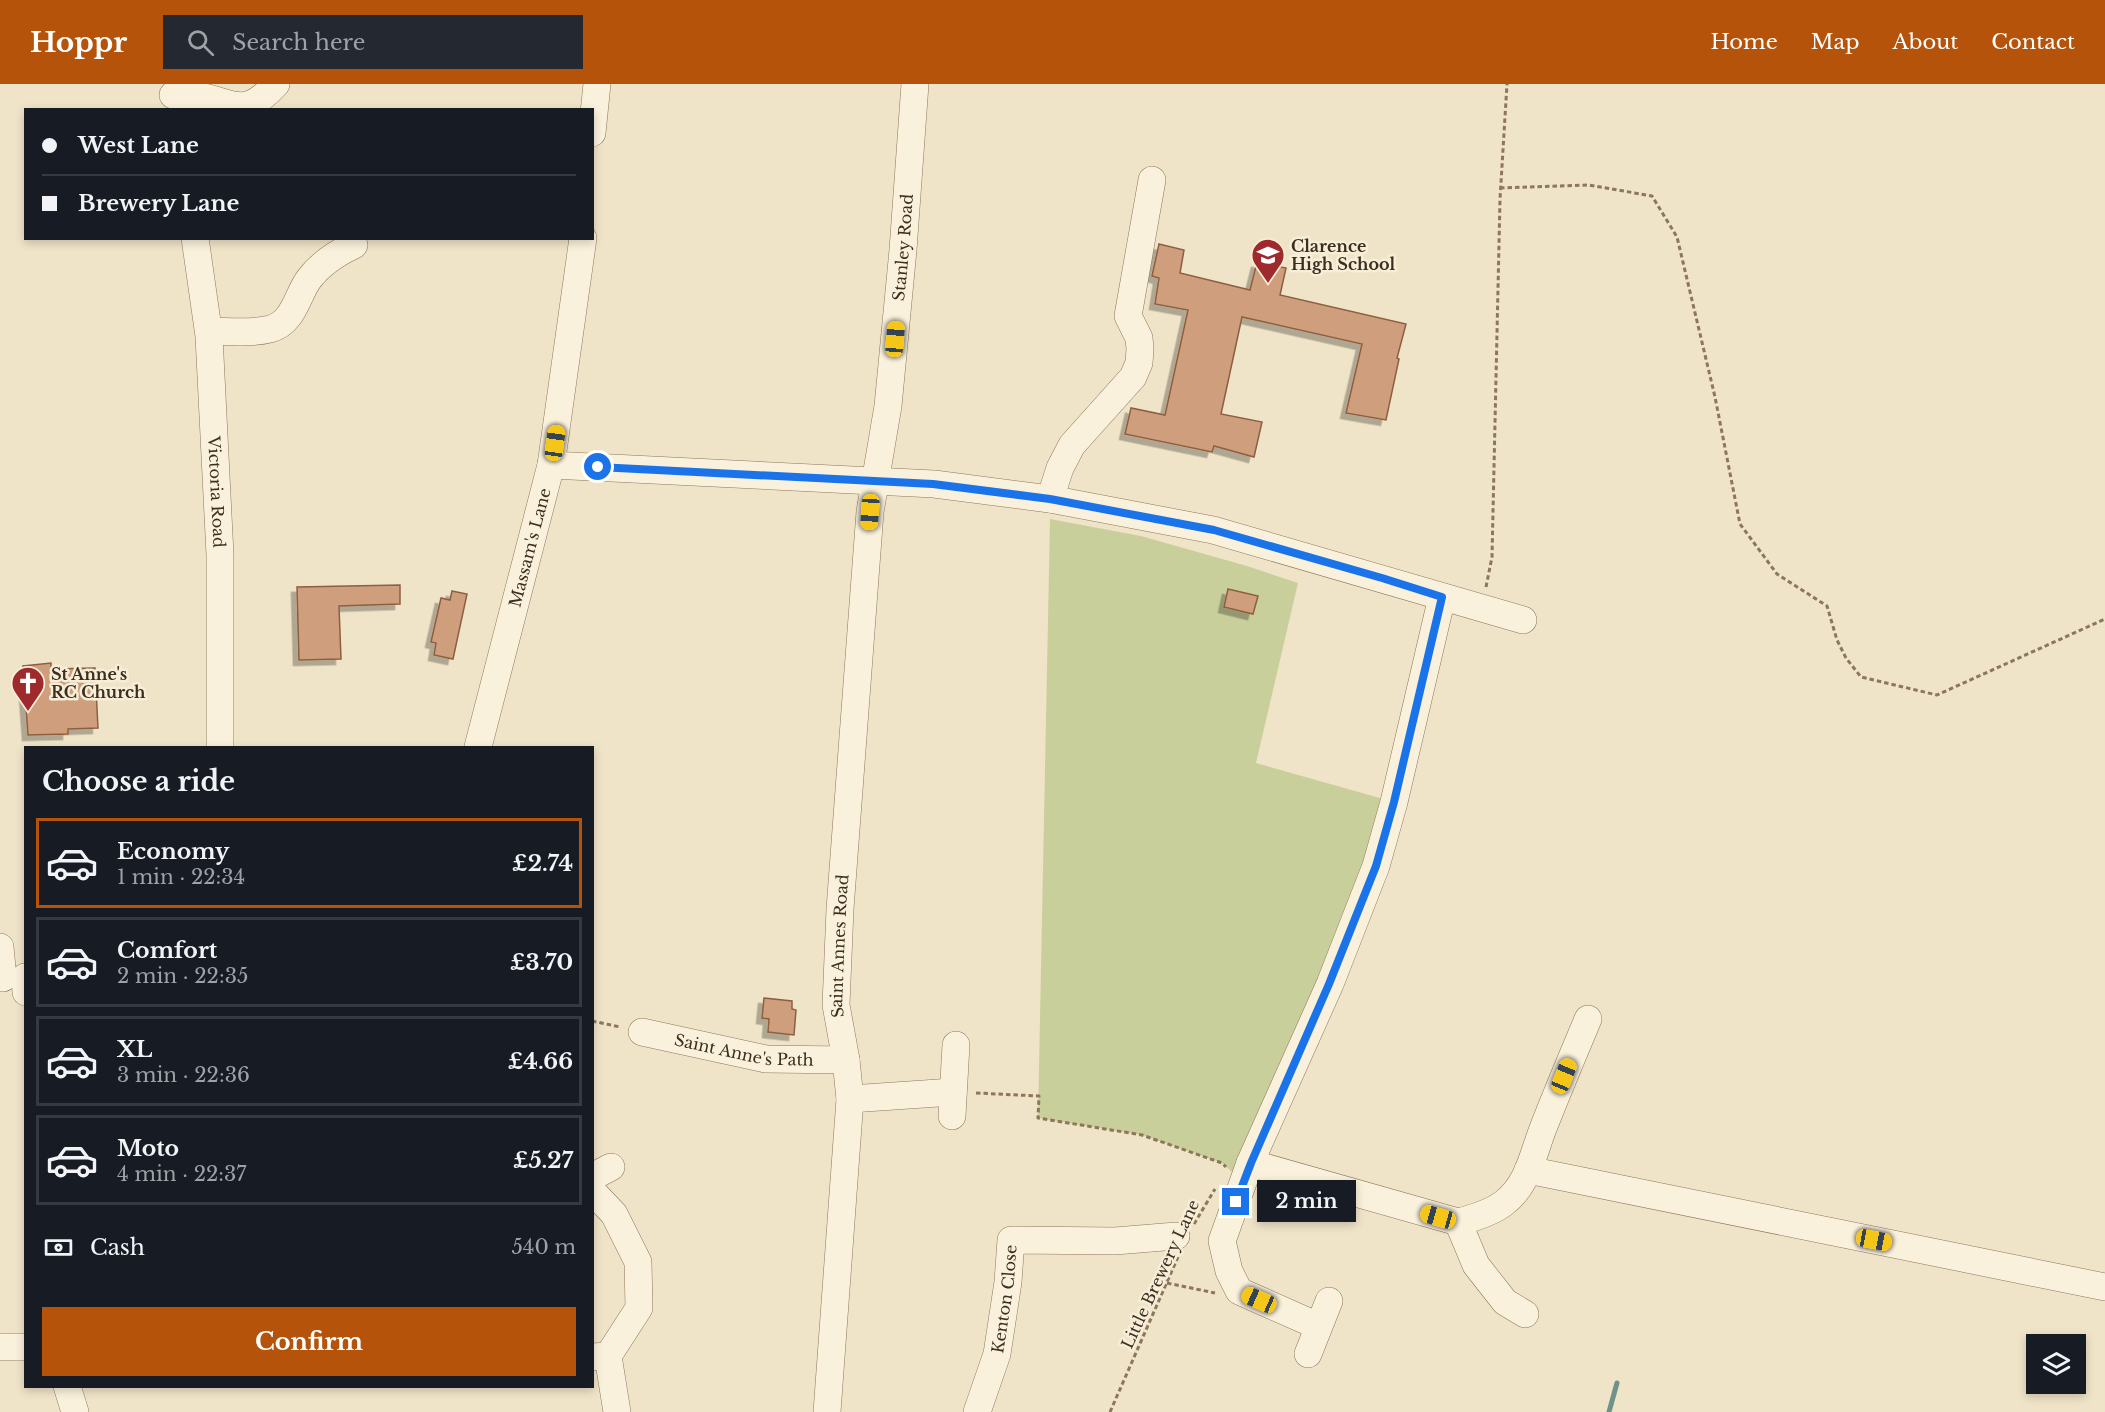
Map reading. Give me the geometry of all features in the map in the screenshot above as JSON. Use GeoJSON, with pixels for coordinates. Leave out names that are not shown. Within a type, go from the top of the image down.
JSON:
{"type":"FeatureCollection","features":[{"type":"Feature","properties":{"kind":"street"},"geometry":{"type":"LineString","coordinates":[[173,96],[193,95],[244,106],[265,96],[276,84]]}},
{"type":"Feature","properties":{"kind":"street"},"geometry":{"type":"LineString","coordinates":[[594,113],[597,84]]}},
{"type":"Feature","properties":{"kind":"street","name":"Stanley Road"},"geometry":{"type":"LineString","coordinates":[[877,480],[894,350],[915,84]]}},
{"type":"Feature","properties":{"kind":"street"},"geometry":{"type":"LineString","coordinates":[[1050,499],[1060,468],[1072,445],[1133,377],[1139,363],[1139,338],[1128,315],[1152,180]]}},
{"type":"Feature","properties":{"kind":"street","name":"Victoria Road"},"geometry":{"type":"LineString","coordinates":[[195,240],[209,331],[220,555],[220,746]]}},
{"type":"Feature","properties":{"kind":"street","name":"Massam's Lane"},"geometry":{"type":"LineString","coordinates":[[478,746],[551,465],[583,240]]}},
{"type":"Feature","properties":{"kind":"street"},"geometry":{"type":"LineString","coordinates":[[209,331],[271,329],[289,316],[309,278],[338,253],[354,245]]}},
{"type":"Feature","properties":{"kind":"street"},"geometry":{"type":"LineString","coordinates":[[551,465],[877,480],[933,484],[1050,499],[1214,530],[1523,620]]}},
{"type":"Feature","properties":{"kind":"street","name":"Saint Annes Road"},"geometry":{"type":"LineString","coordinates":[[827,1412],[850,1099],[836,1005],[840,909],[870,512],[877,480]]}},
{"type":"Feature","properties":{"kind":"street"},"geometry":{"type":"LineString","coordinates":[[1318,1326],[1239,1291],[1229,1271],[1222,1241],[1241,1168],[1329,984],[1376,866],[1394,802],[1442,597]]}},
{"type":"Feature","properties":{"kind":"street"},"geometry":{"type":"LineString","coordinates":[[0,946],[16,980]]}},
{"type":"Feature","properties":{"kind":"street"},"geometry":{"type":"LineString","coordinates":[[1241,1168],[1458,1222],[1482,1215],[1505,1203],[1521,1183],[1588,1019]]}},
{"type":"Feature","properties":{"kind":"street","name":"Saint Anne's Path"},"geometry":{"type":"LineString","coordinates":[[642,1032],[766,1059],[846,1060]]}},
{"type":"Feature","properties":{"kind":"street"},"geometry":{"type":"LineString","coordinates":[[850,1099],[953,1104],[956,1046]]}},
{"type":"Feature","properties":{"kind":"street"},"geometry":{"type":"LineString","coordinates":[[1528,1170],[2105,1287]]}},
{"type":"Feature","properties":{"kind":"street"},"geometry":{"type":"LineString","coordinates":[[594,1193],[614,1214],[638,1262],[639,1308],[600,1356],[617,1412]]}},
{"type":"Feature","properties":{"kind":"street"},"geometry":{"type":"LineString","coordinates":[[1458,1222],[1466,1245],[1480,1271],[1505,1302],[1525,1314]]}},
{"type":"Feature","properties":{"kind":"street","name":"Kenton Close"},"geometry":{"type":"LineString","coordinates":[[977,1412],[997,1354],[1008,1282],[1011,1240],[1181,1241]]}},
{"type":"Feature","properties":{"kind":"street"},"geometry":{"type":"LineString","coordinates":[[1308,1354],[1329,1301]]}},
{"type":"Feature","properties":{"kind":"street"},"geometry":{"type":"LineString","coordinates":[[0,1347],[24,1347]]}},
{"type":"Feature","properties":{"kind":"street"},"geometry":{"type":"LineString","coordinates":[[68,1388],[75,1412]]}},
{"type":"Feature","properties":{"kind":"path"},"geometry":{"type":"LineString","coordinates":[[1482,607],[1492,557],[1500,188],[1507,84]]}},
{"type":"Feature","properties":{"kind":"path"},"geometry":{"type":"LineString","coordinates":[[1500,188],[1588,185],[1653,196],[1677,237],[1715,397],[1740,524],[1777,574],[1827,606],[1837,640],[1846,658],[1861,677],[1937,695],[2105,619]]}},
{"type":"Feature","properties":{"kind":"path"},"geometry":{"type":"LineString","coordinates":[[594,1021],[642,1032]]}},
{"type":"Feature","properties":{"kind":"path"},"geometry":{"type":"LineString","coordinates":[[953,1104],[1039,1096],[1038,1118],[1142,1135],[1241,1168]]}},
{"type":"Feature","properties":{"kind":"path","name":"Little Brewery Lane"},"geometry":{"type":"LineString","coordinates":[[1110,1412],[1167,1283],[1181,1241],[1217,1185]]}},
{"type":"Feature","properties":{"kind":"path"},"geometry":{"type":"LineString","coordinates":[[1167,1283],[1232,1297],[1239,1291]]}},
{"type":"Feature","properties":{"kind":"green space"},"geometry":{"type":"Polygon","coordinates":[[[1050,519],[1141,536],[1298,583],[1256,763],[1394,802],[1250,1163],[1232,1172],[1222,1163],[1142,1135],[1038,1118],[1050,519]]]}},
{"type":"Feature","properties":{"kind":"building"},"geometry":{"type":"Polygon","coordinates":[[[1159,244],[1184,250],[1180,273],[1250,290],[1257,262],[1286,268],[1280,295],[1406,324],[1397,358],[1399,359],[1386,420],[1346,413],[1362,344],[1242,317],[1221,414],[1262,422],[1254,457],[1214,446],[1212,452],[1125,434],[1131,408],[1165,415],[1188,310],[1155,304],[1159,278],[1152,276],[1159,244]]]}},
{"type":"Feature","properties":{"kind":"building"},"geometry":{"type":"Polygon","coordinates":[[[400,585],[400,604],[339,606],[341,659],[299,660],[297,587],[400,585]]]}},
{"type":"Feature","properties":{"kind":"building"},"geometry":{"type":"Polygon","coordinates":[[[1228,589],[1258,596],[1253,614],[1224,607],[1228,589]]]}},
{"type":"Feature","properties":{"kind":"building"},"geometry":{"type":"Polygon","coordinates":[[[452,591],[467,594],[453,659],[434,655],[436,643],[431,642],[441,598],[450,600],[452,591]]]}},
{"type":"Feature","properties":{"kind":"building"},"geometry":{"type":"Polygon","coordinates":[[[51,663],[51,669],[95,668],[98,728],[68,729],[68,734],[28,735],[23,666],[51,663]]]}},
{"type":"Feature","properties":{"kind":"building"},"geometry":{"type":"Polygon","coordinates":[[[764,998],[792,1001],[792,1009],[796,1010],[794,1035],[768,1032],[769,1019],[762,1018],[764,998]]]}},
{"type":"Feature","properties":{"kind":"waterway"},"geometry":{"type":"LineString","coordinates":[[1609,1412],[1617,1383]]}},
{"type":"Feature","properties":{"kind":"place","name":"Clarence High School"},"geometry":{"type":"Point","coordinates":[1268,284]}},
{"type":"Feature","properties":{"kind":"place","name":"St Anne's RC Church"},"geometry":{"type":"Point","coordinates":[28,712]}},
{"type":"Feature","properties":{"kind":"route"},"geometry":{"type":"LineString","coordinates":[[598,467],[877,480],[933,484],[1050,499],[1214,530],[1442,597],[1394,802],[1376,866],[1329,984],[1236,1202]]}}]}
